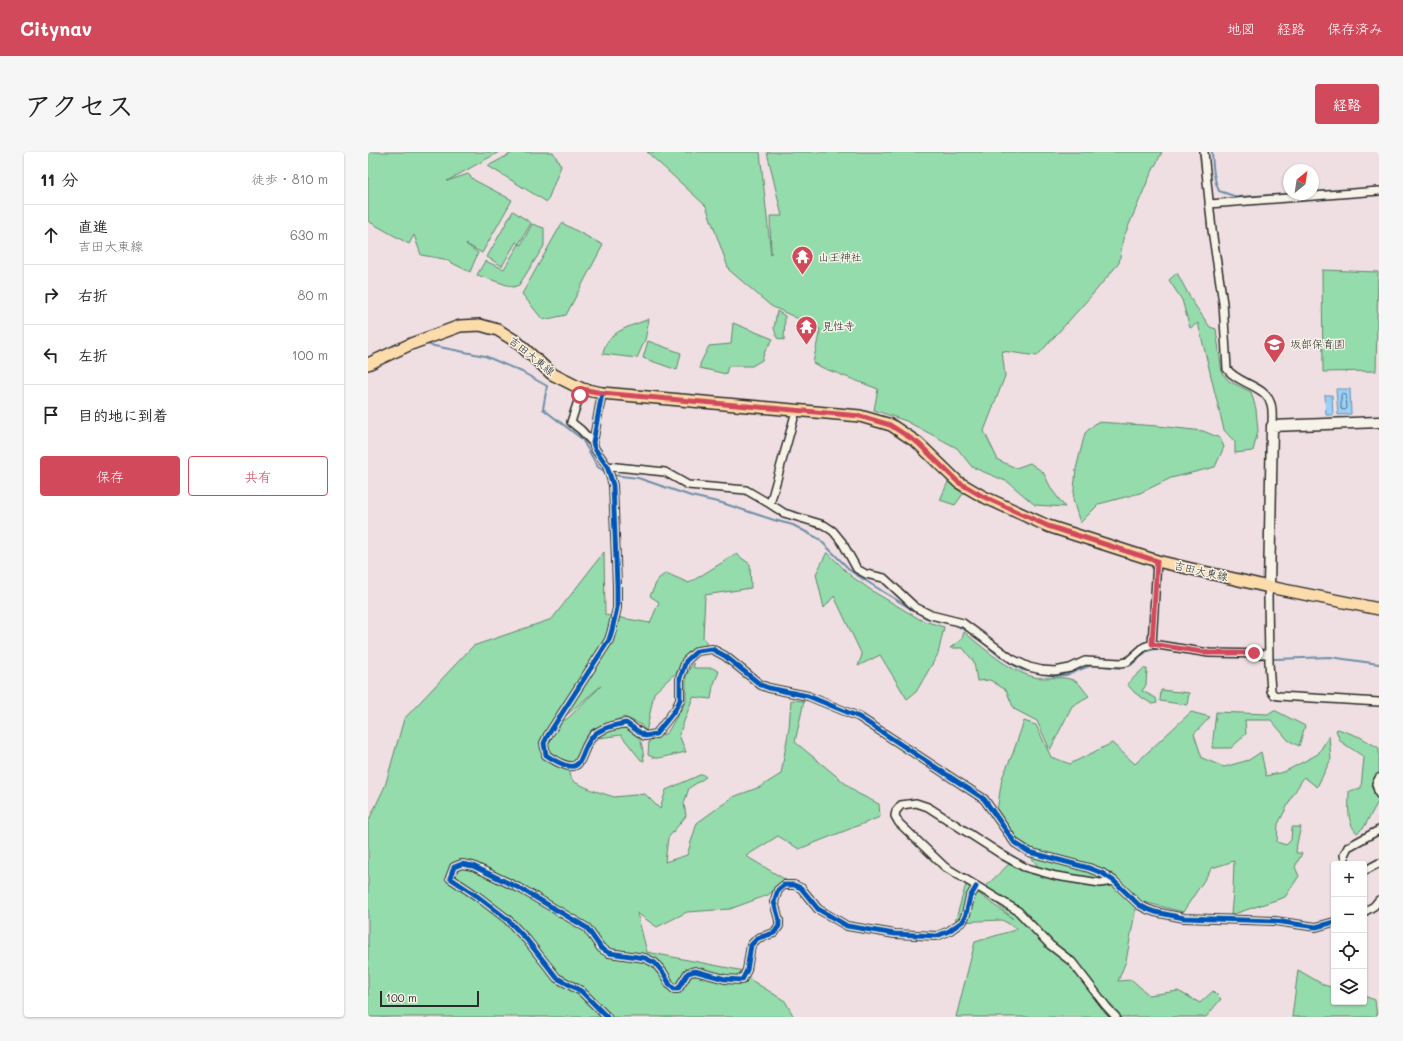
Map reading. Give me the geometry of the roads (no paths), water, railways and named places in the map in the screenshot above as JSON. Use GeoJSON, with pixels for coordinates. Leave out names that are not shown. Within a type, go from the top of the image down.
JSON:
{"type":"FeatureCollection","features":[{"type":"Feature","properties":{"kind":"main road","name":"吉田大東線"},"geometry":{"type":"LineString","coordinates":[[368,364],[411,344],[460,326],[480,325],[498,330],[517,342],[552,374],[582,389],[602,393],[860,416],[890,425],[918,443],[958,482],[982,496],[1048,526],[1157,561],[1269,587],[1379,609]]}},
{"type":"Feature","properties":{"kind":"street"},"geometry":{"type":"LineString","coordinates":[[1204,152],[1209,204],[1223,303],[1227,369],[1232,376],[1260,390],[1271,402],[1272,426],[1268,596],[1271,691],[1274,695],[1279,696],[1379,702]]}},
{"type":"Feature","properties":{"kind":"street"},"geometry":{"type":"LineString","coordinates":[[1209,204],[1379,191]]}},
{"type":"Feature","properties":{"kind":"street"},"geometry":{"type":"LineString","coordinates":[[582,389],[571,422],[593,443],[595,449],[608,468],[612,479],[618,585],[617,608],[612,630],[603,650],[544,743],[546,754],[563,765],[573,766],[581,761],[589,741],[596,734],[606,728],[626,723],[645,736],[656,734],[675,710],[680,700],[680,678],[686,661],[697,651],[712,649],[725,656],[761,685],[808,696],[859,717],[984,799],[1015,843],[1029,852],[1089,868],[1102,873],[1114,881],[1139,905],[1147,909],[1154,912],[1184,918],[1275,920],[1316,927],[1331,923]]}},
{"type":"Feature","properties":{"kind":"street"},"geometry":{"type":"LineString","coordinates":[[593,443],[602,393]]}},
{"type":"Feature","properties":{"kind":"street"},"geometry":{"type":"LineString","coordinates":[[770,504],[796,411]]}},
{"type":"Feature","properties":{"kind":"street"},"geometry":{"type":"LineString","coordinates":[[1272,426],[1379,422]]}},
{"type":"Feature","properties":{"kind":"street"},"geometry":{"type":"LineString","coordinates":[[608,468],[665,472],[688,486],[746,490],[784,513],[824,525],[833,531],[842,542],[857,570],[866,574],[884,578],[915,607],[931,615],[963,623],[1012,658],[1029,667],[1054,671],[1070,668],[1085,661],[1127,662],[1144,647],[1152,644],[1209,653],[1269,654]]}},
{"type":"Feature","properties":{"kind":"street"},"geometry":{"type":"LineString","coordinates":[[1152,644],[1157,561]]}},
{"type":"Feature","properties":{"kind":"street"},"geometry":{"type":"LineString","coordinates":[[1379,778],[1376,784],[1379,794]]}},
{"type":"Feature","properties":{"kind":"street"},"geometry":{"type":"LineString","coordinates":[[1114,881],[1100,883],[1056,876],[1024,867],[1004,856],[928,807],[916,803],[901,805],[896,811],[895,816],[899,823],[945,867],[1018,911],[1050,945],[1072,962],[1116,1017]]}},
{"type":"Feature","properties":{"kind":"street"},"geometry":{"type":"LineString","coordinates":[[1345,861],[1344,855],[1348,847],[1379,830]]}},
{"type":"Feature","properties":{"kind":"street"},"geometry":{"type":"LineString","coordinates":[[1367,869],[1379,863]]}},
{"type":"Feature","properties":{"kind":"street"},"geometry":{"type":"LineString","coordinates":[[606,1017],[581,991],[557,978],[528,940],[507,919],[450,878],[454,867],[462,864],[473,866],[523,890],[587,928],[601,948],[609,953],[645,958],[655,964],[664,974],[674,990],[678,989],[688,973],[695,971],[724,978],[742,980],[747,970],[752,945],[758,938],[774,933],[779,926],[779,920],[774,902],[778,890],[784,885],[794,885],[801,888],[818,909],[847,926],[895,934],[937,936],[949,931],[963,921],[970,897],[976,887]]}},
{"type":"Feature","properties":{"kind":"street"},"geometry":{"type":"LineString","coordinates":[[1367,910],[1374,906],[1379,900]]}},
{"type":"Feature","properties":{"kind":"water"},"geometry":{"type":"Polygon","coordinates":[[[1336,389],[1350,389],[1351,414],[1338,415],[1336,389]]]}},
{"type":"Feature","properties":{"kind":"water"},"geometry":{"type":"Polygon","coordinates":[[[1325,395],[1332,395],[1333,415],[1326,415],[1325,395]]]}},
{"type":"Feature","properties":{"kind":"waterway"},"geometry":{"type":"LineString","coordinates":[[1212,152],[1214,177],[1219,191],[1237,197],[1283,194]]}},
{"type":"Feature","properties":{"kind":"waterway"},"geometry":{"type":"LineString","coordinates":[[1319,192],[1330,191]]}},
{"type":"Feature","properties":{"kind":"waterway"},"geometry":{"type":"LineString","coordinates":[[429,345],[485,356],[522,372],[547,386],[543,409],[582,439],[598,467],[607,473]]}},
{"type":"Feature","properties":{"kind":"waterway"},"geometry":{"type":"LineString","coordinates":[[612,475],[638,478],[691,496],[722,503],[793,525],[819,539],[852,572],[882,591],[926,618],[951,624]]}},
{"type":"Feature","properties":{"kind":"waterway"},"geometry":{"type":"LineString","coordinates":[[956,625],[973,634]]}},
{"type":"Feature","properties":{"kind":"waterway"},"geometry":{"type":"LineString","coordinates":[[983,642],[999,656],[1022,670],[1037,672]]}},
{"type":"Feature","properties":{"kind":"waterway"},"geometry":{"type":"LineString","coordinates":[[1041,673],[1055,676],[1066,675],[1092,665],[1121,668],[1131,665],[1147,651],[1159,648]]}},
{"type":"Feature","properties":{"kind":"waterway"},"geometry":{"type":"LineString","coordinates":[[1243,657],[1275,659],[1330,657],[1379,664]]}},
{"type":"Feature","properties":{"kind":"place","name":"山王神社"},"geometry":{"type":"Point","coordinates":[803,276]}},
{"type":"Feature","properties":{"kind":"place","name":"見性寺"},"geometry":{"type":"Point","coordinates":[806,346]}},
{"type":"Feature","properties":{"kind":"place","name":"坂部保育園"},"geometry":{"type":"Point","coordinates":[1275,364]}}]}
